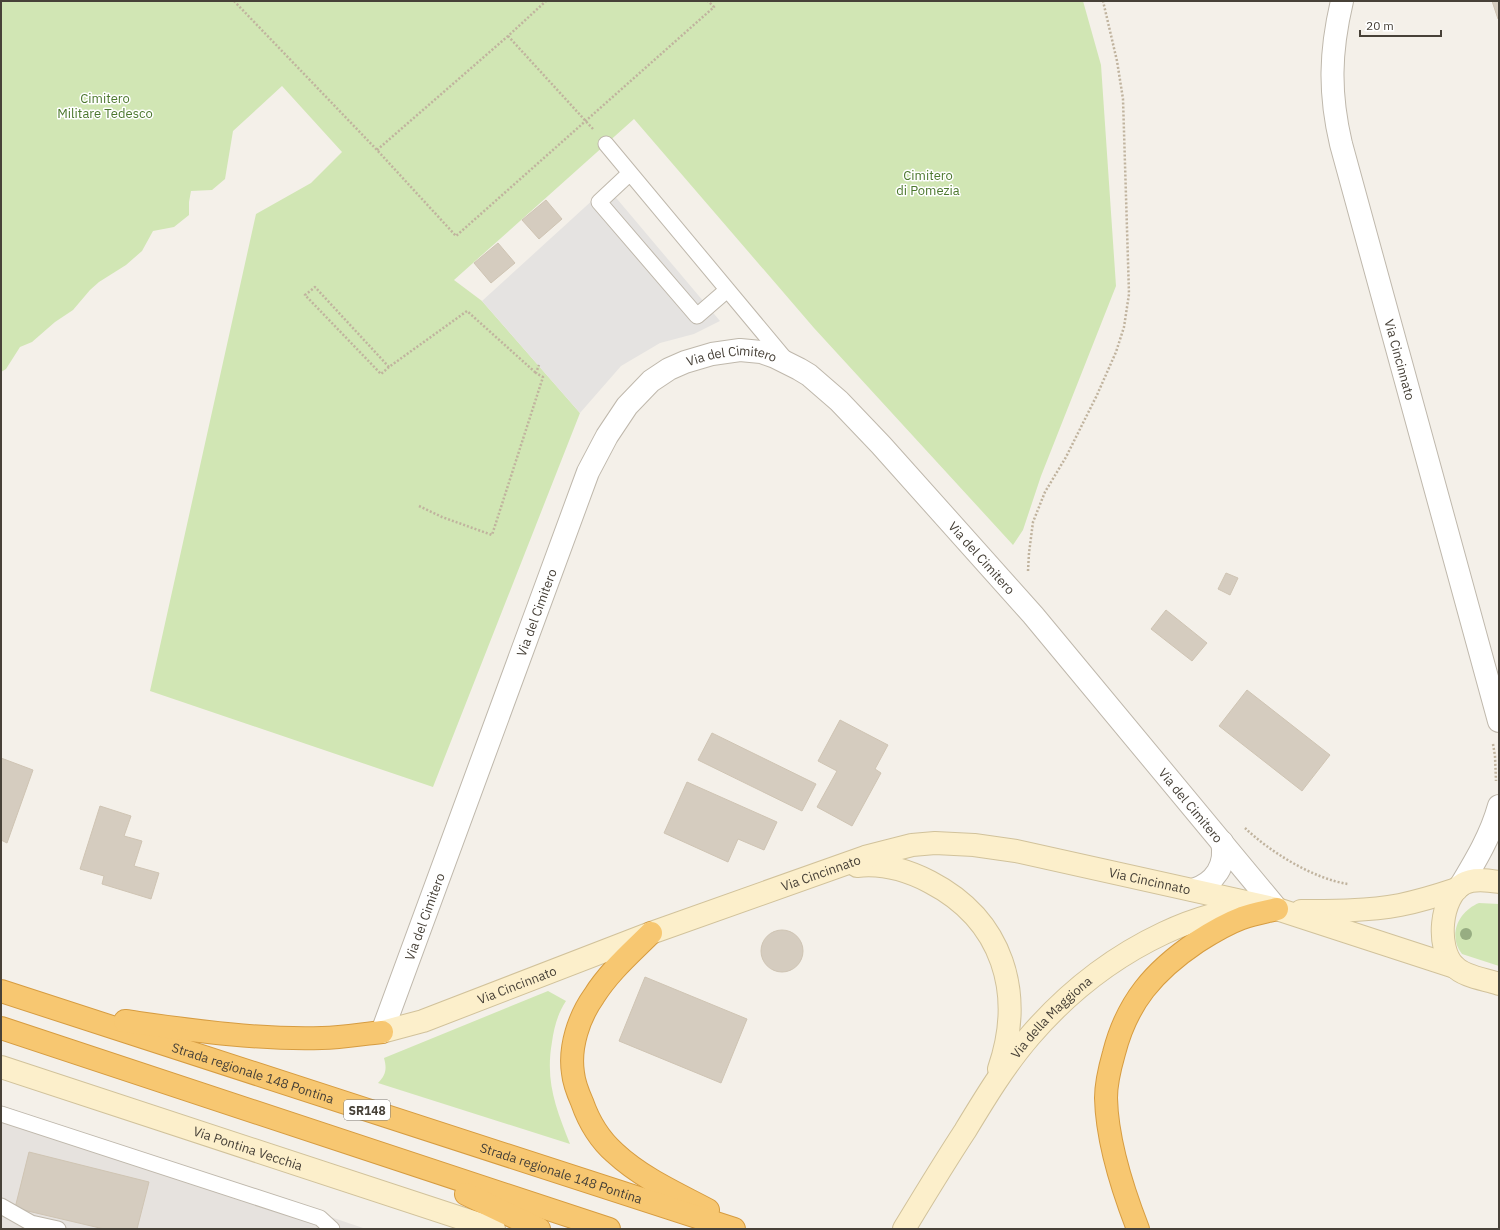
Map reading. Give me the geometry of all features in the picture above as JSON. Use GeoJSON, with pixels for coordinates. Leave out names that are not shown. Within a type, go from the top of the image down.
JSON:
{"type":"FeatureCollection","features":[{"type":"Feature","properties":{"kind":"highway"},"geometry":{"type":"LineString","coordinates":[[1138,1229],[1121,1182],[1114,1154],[1106,1095],[1112,1060],[1125,1020],[1132,1005],[1149,982],[1168,963],[1209,934],[1229,923],[1277,909]]}},
{"type":"Feature","properties":{"kind":"highway"},"geometry":{"type":"LineString","coordinates":[[651,933],[610,974],[588,1006],[578,1026],[572,1060],[573,1076],[586,1115],[598,1135],[615,1153],[654,1181],[744,1229]]}},
{"type":"Feature","properties":{"kind":"highway","name":"Strada regionale 148 Pontina"},"geometry":{"type":"LineString","coordinates":[[1,991],[734,1229]]}},
{"type":"Feature","properties":{"kind":"highway"},"geometry":{"type":"LineString","coordinates":[[63,1012],[162,1026],[234,1034],[323,1038],[382,1032]]}},
{"type":"Feature","properties":{"kind":"highway"},"geometry":{"type":"LineString","coordinates":[[1,1028],[609,1229]]}},
{"type":"Feature","properties":{"kind":"highway"},"geometry":{"type":"LineString","coordinates":[[383,1154],[539,1229]]}},
{"type":"Feature","properties":{"kind":"street","name":"Via Cincinnato"},"geometry":{"type":"LineString","coordinates":[[1342,1],[1337,21],[1333,50],[1333,99],[1340,144],[1496,725]]}},
{"type":"Feature","properties":{"kind":"street","name":"Via del Cimitero"},"geometry":{"type":"LineString","coordinates":[[382,1032],[588,472],[617,420],[639,392],[661,373],[685,362],[712,354],[748,350],[761,352],[788,362],[809,375],[839,401],[881,445],[1034,615],[1277,909]]}},
{"type":"Feature","properties":{"kind":"street"},"geometry":{"type":"LineString","coordinates":[[1455,967],[1446,948],[1443,922],[1447,903],[1477,859],[1487,839],[1498,796]]}},
{"type":"Feature","properties":{"kind":"street"},"geometry":{"type":"LineString","coordinates":[[1193,890],[1208,882],[1219,870],[1224,854],[1222,842]]}},
{"type":"Feature","properties":{"kind":"street","name":"Via Cincinnato"},"geometry":{"type":"LineString","coordinates":[[382,1032],[423,1021],[651,933],[822,871],[897,848],[924,844],[974,845],[1016,851],[1277,909],[1455,967],[1464,973],[1499,984]]}},
{"type":"Feature","properties":{"kind":"street"},"geometry":{"type":"LineString","coordinates":[[822,871],[848,866],[877,865],[895,868],[911,873],[944,889],[966,907],[978,920],[988,933],[998,951],[1005,969],[1010,1004],[1002,1061],[994,1083]]}},
{"type":"Feature","properties":{"kind":"street","name":"Via Cincinnato"},"geometry":{"type":"LineString","coordinates":[[1277,909],[1328,911],[1385,907],[1417,901],[1478,880],[1499,882]]}},
{"type":"Feature","properties":{"kind":"street","name":"Via della Maggiona"},"geometry":{"type":"LineString","coordinates":[[904,1229],[994,1083],[1026,1041],[1051,1013],[1073,993],[1123,955],[1154,938],[1203,917],[1234,910],[1277,909]]}},
{"type":"Feature","properties":{"kind":"street","name":"Via Pontina Vecchia"},"geometry":{"type":"LineString","coordinates":[[1,1067],[494,1229]]}},
{"type":"Feature","properties":{"kind":"lane"},"geometry":{"type":"LineString","coordinates":[[606,144],[788,362]]}},
{"type":"Feature","properties":{"kind":"lane"},"geometry":{"type":"LineString","coordinates":[[630,173],[599,202],[697,316],[727,290]]}},
{"type":"Feature","properties":{"kind":"lane"},"geometry":{"type":"LineString","coordinates":[[1,1114],[320,1218],[332,1229]]}},
{"type":"Feature","properties":{"kind":"lane"},"geometry":{"type":"LineString","coordinates":[[1,1206],[31,1222],[58,1229]]}},
{"type":"Feature","properties":{"kind":"path"},"geometry":{"type":"LineString","coordinates":[[234,1],[377,150],[456,236],[714,7],[708,1]]}},
{"type":"Feature","properties":{"kind":"path"},"geometry":{"type":"LineString","coordinates":[[377,150],[546,1]]}},
{"type":"Feature","properties":{"kind":"path"},"geometry":{"type":"LineString","coordinates":[[1029,576],[1029,553],[1033,522],[1045,492],[1066,457],[1097,395],[1116,352],[1124,327],[1128,294],[1123,99],[1117,62],[1103,1]]}},
{"type":"Feature","properties":{"kind":"path"},"geometry":{"type":"LineString","coordinates":[[508,36],[606,144]]}},
{"type":"Feature","properties":{"kind":"path"},"geometry":{"type":"LineString","coordinates":[[389,367],[314,287],[305,295],[381,374],[467,311],[536,374],[543,377],[492,536],[442,517],[419,506]]}},
{"type":"Feature","properties":{"kind":"path"},"geometry":{"type":"LineString","coordinates":[[536,374],[539,365]]}},
{"type":"Feature","properties":{"kind":"path"},"geometry":{"type":"LineString","coordinates":[[1496,725],[1498,796]]}},
{"type":"Feature","properties":{"kind":"path"},"geometry":{"type":"LineString","coordinates":[[1240,824],[1268,846],[1304,868],[1322,877],[1338,882],[1352,884]]}},
{"type":"Feature","properties":{"kind":"shaded area"},"geometry":{"type":"Polygon","coordinates":[[[607,187],[720,321],[694,334],[660,343],[621,366],[580,413],[482,301],[607,187]]]}},
{"type":"Feature","properties":{"kind":"shaded area"},"geometry":{"type":"Polygon","coordinates":[[[1,1105],[366,1229],[1,1229],[1,1105]]]}},
{"type":"Feature","properties":{"kind":"green space","name":"Cimitero di Pomezia"},"geometry":{"type":"Polygon","coordinates":[[[1,1],[1083,1],[1101,65],[1116,286],[1041,476],[1023,530],[1013,545],[814,328],[634,119],[454,280],[482,301],[580,413],[433,787],[150,691],[256,214],[311,183],[342,152],[282,86],[233,131],[225,179],[212,190],[191,191],[189,215],[174,227],[153,231],[142,251],[126,265],[99,282],[73,310],[55,322],[32,342],[20,347],[6,369],[1,372],[1,1]]]}},
{"type":"Feature","properties":{"kind":"green space"},"geometry":{"type":"Polygon","coordinates":[[[1479,903],[1499,904],[1499,966],[1462,954],[1458,947],[1456,939],[1457,924],[1466,912],[1479,903]]]}},
{"type":"Feature","properties":{"kind":"green space"},"geometry":{"type":"Polygon","coordinates":[[[548,991],[566,1001],[557,1020],[554,1031],[550,1056],[550,1070],[556,1106],[570,1144],[378,1083],[385,1072],[384,1058],[548,991]]]}},
{"type":"Feature","properties":{"kind":"building"},"geometry":{"type":"Polygon","coordinates":[[[1492,1],[1499,1],[1498,19],[1492,1]]]}},
{"type":"Feature","properties":{"kind":"building"},"geometry":{"type":"Polygon","coordinates":[[[546,200],[562,219],[539,239],[522,220],[546,200]]]}},
{"type":"Feature","properties":{"kind":"building"},"geometry":{"type":"Polygon","coordinates":[[[498,243],[515,263],[491,283],[474,263],[498,243]]]}},
{"type":"Feature","properties":{"kind":"building"},"geometry":{"type":"Polygon","coordinates":[[[1226,573],[1238,578],[1230,595],[1218,589],[1226,573]]]}},
{"type":"Feature","properties":{"kind":"building"},"geometry":{"type":"Polygon","coordinates":[[[1166,610],[1207,643],[1192,661],[1151,629],[1166,610]]]}},
{"type":"Feature","properties":{"kind":"building"},"geometry":{"type":"Polygon","coordinates":[[[1247,690],[1330,755],[1302,791],[1219,726],[1247,690]]]}},
{"type":"Feature","properties":{"kind":"building"},"geometry":{"type":"Polygon","coordinates":[[[840,720],[888,745],[875,769],[881,773],[852,826],[817,807],[837,771],[818,761],[840,720]]]}},
{"type":"Feature","properties":{"kind":"building"},"geometry":{"type":"Polygon","coordinates":[[[712,733],[816,784],[802,811],[698,760],[712,733]]]}},
{"type":"Feature","properties":{"kind":"building"},"geometry":{"type":"Polygon","coordinates":[[[1,758],[33,770],[7,843],[1,840],[1,758]]]}},
{"type":"Feature","properties":{"kind":"building"},"geometry":{"type":"Polygon","coordinates":[[[687,782],[777,822],[764,850],[738,839],[728,862],[664,833],[687,782]]]}},
{"type":"Feature","properties":{"kind":"building"},"geometry":{"type":"Polygon","coordinates":[[[100,806],[131,816],[124,836],[142,841],[134,866],[159,873],[151,899],[102,884],[104,876],[80,869],[100,806]]]}},
{"type":"Feature","properties":{"kind":"building"},"geometry":{"type":"Polygon","coordinates":[[[782,930],[797,936],[803,951],[797,966],[782,972],[767,966],[761,951],[767,936],[782,930]]]}},
{"type":"Feature","properties":{"kind":"building"},"geometry":{"type":"Polygon","coordinates":[[[645,977],[747,1019],[721,1083],[619,1041],[645,977]]]}},
{"type":"Feature","properties":{"kind":"building"},"geometry":{"type":"Polygon","coordinates":[[[29,1152],[149,1182],[137,1229],[104,1229],[15,1208],[29,1152]]]}},
{"type":"Feature","properties":{"kind":"park label","name":"Cimitero Militare Tedesco"},"geometry":{"type":"Point","coordinates":[105,106]}}]}
